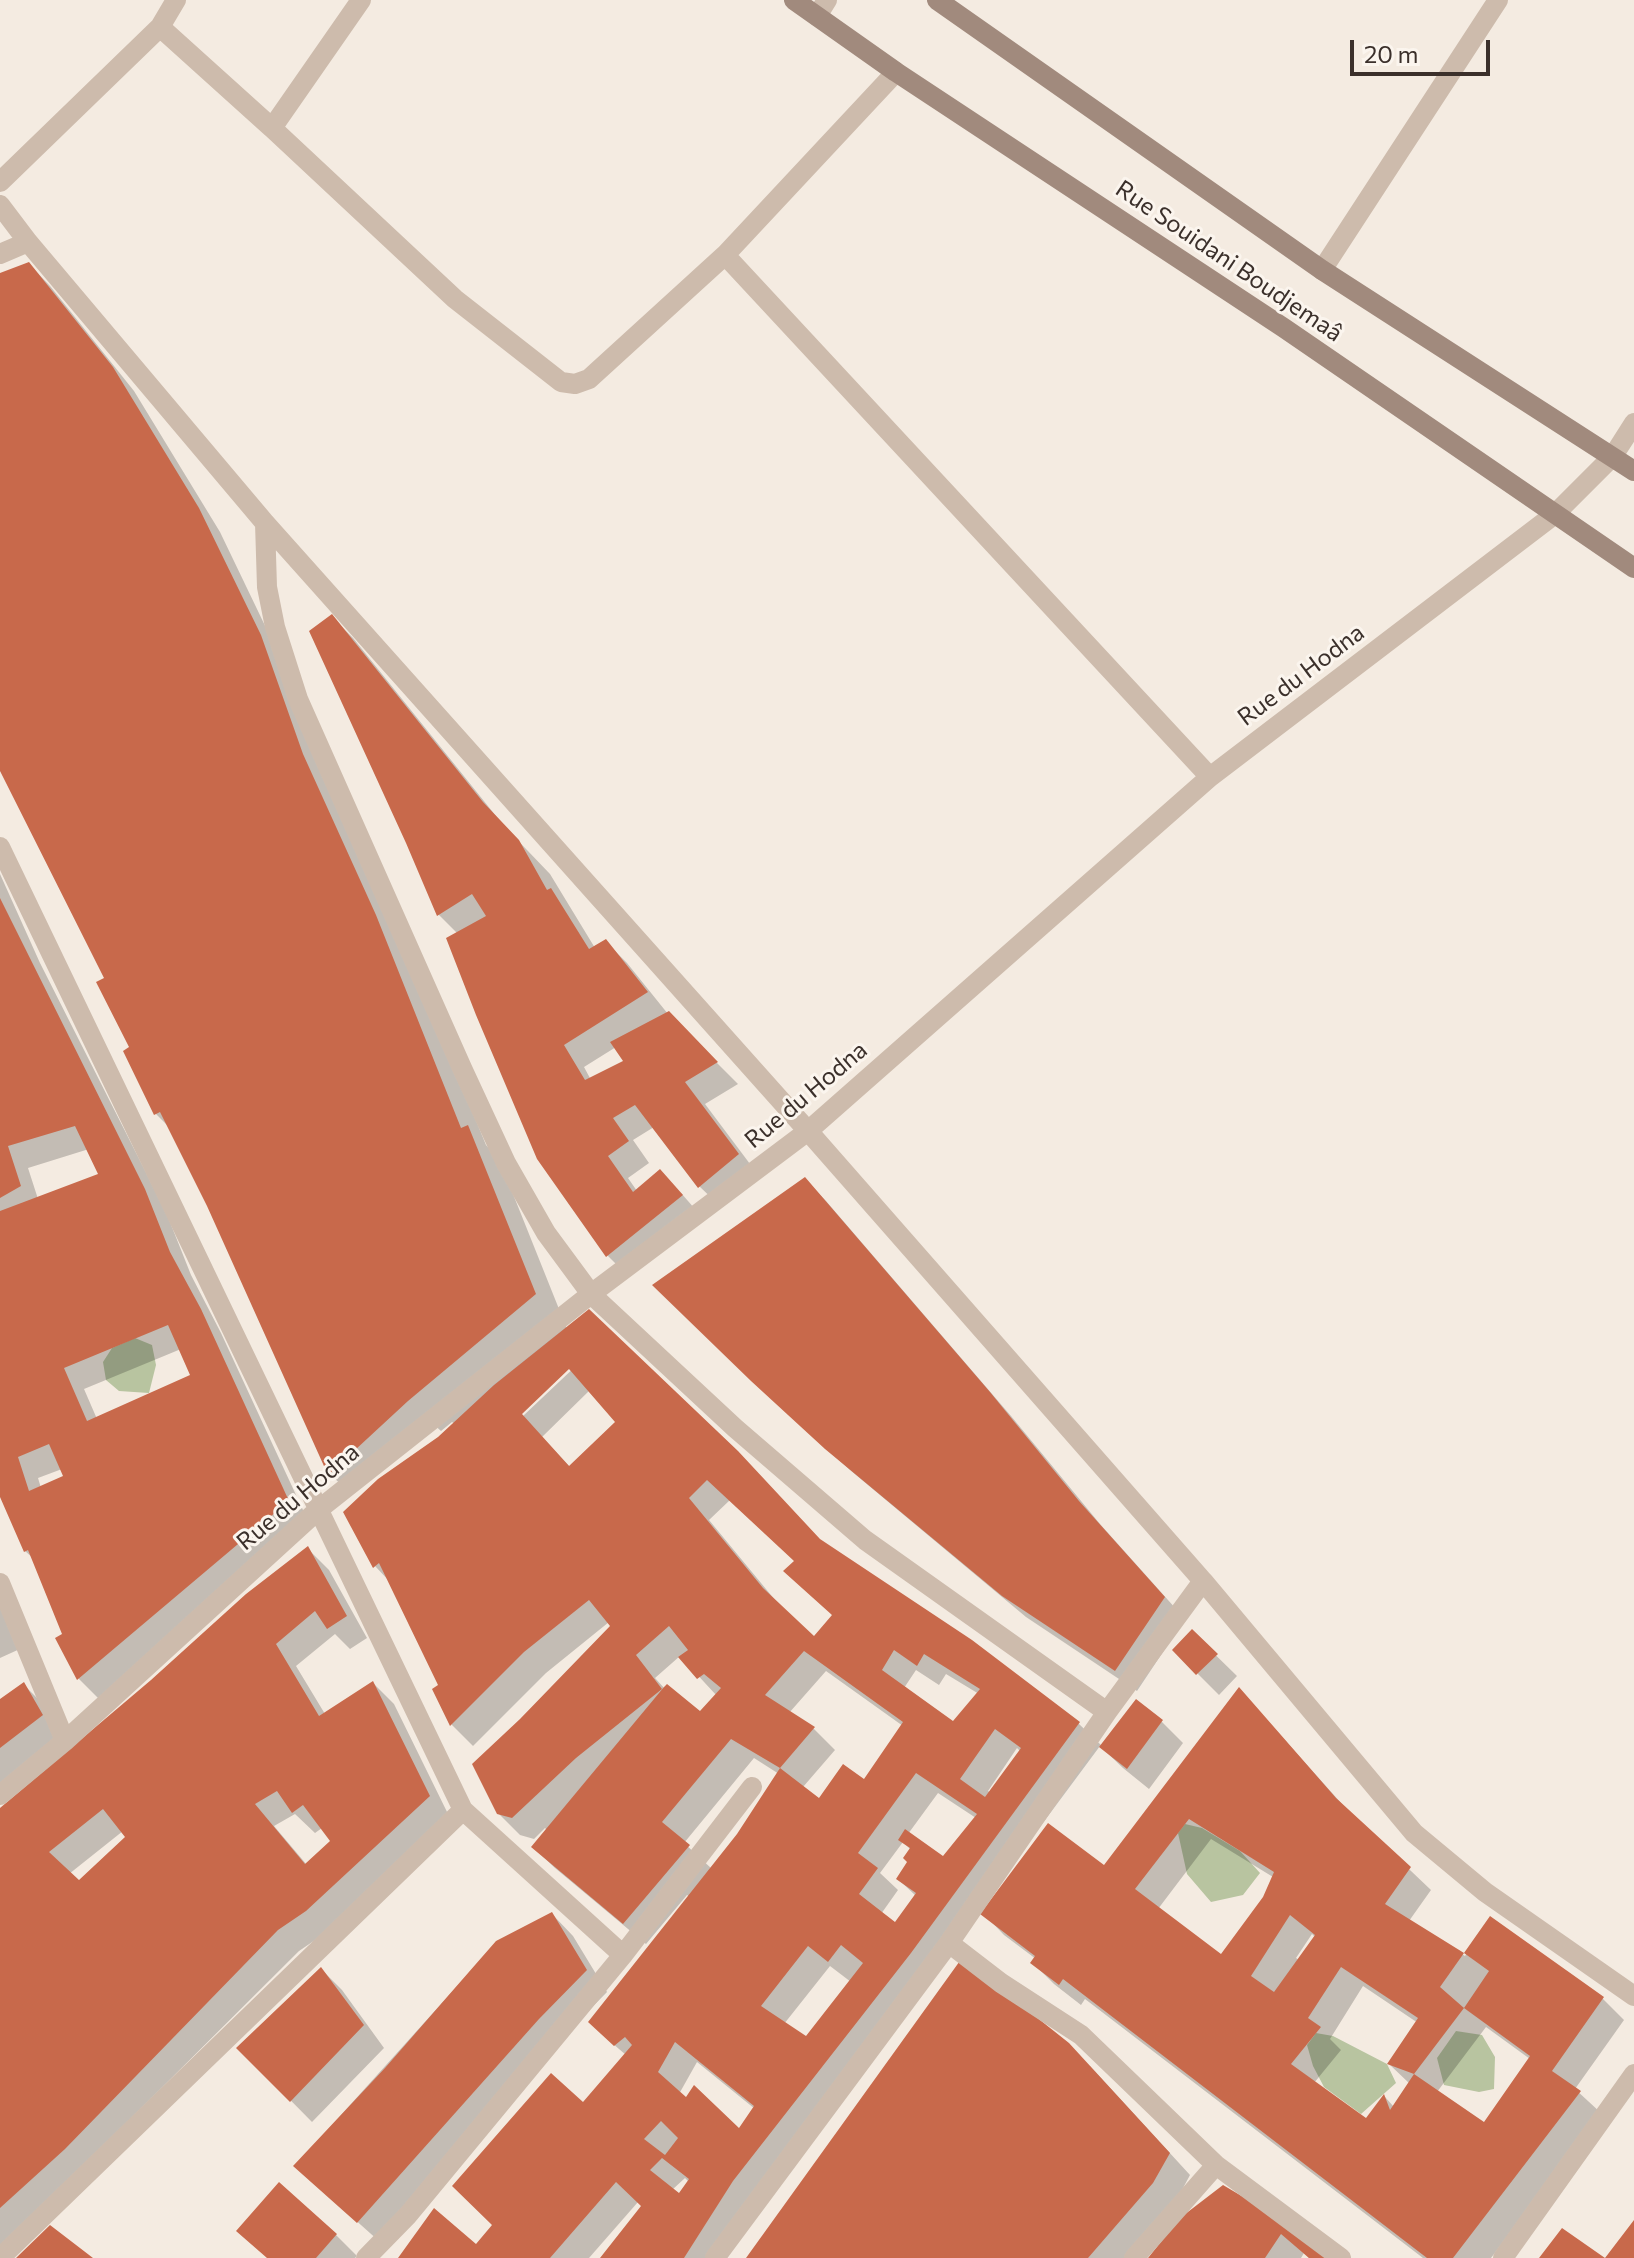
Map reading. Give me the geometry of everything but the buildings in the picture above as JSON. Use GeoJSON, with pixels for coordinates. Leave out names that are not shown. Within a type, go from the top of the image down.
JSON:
{"type":"FeatureCollection","features":[{"type":"Feature","properties":{"kind":"main road","name":"Rue Souidani Boudjemaâ"},"geometry":{"type":"LineString","coordinates":[[794,0],[822,8],[896,72],[1284,328],[1634,568]]}},
{"type":"Feature","properties":{"kind":"main road","name":"Rue Souidani Boudjemaâ"},"geometry":{"type":"LineString","coordinates":[[937,0],[1322,270],[1634,471]]}},
{"type":"Feature","properties":{"kind":"street"},"geometry":{"type":"LineString","coordinates":[[0,182],[160,27],[176,0]]}},
{"type":"Feature","properties":{"kind":"street"},"geometry":{"type":"LineString","coordinates":[[272,128],[361,0]]}},
{"type":"Feature","properties":{"kind":"street"},"geometry":{"type":"LineString","coordinates":[[1322,270],[1498,0]]}},
{"type":"Feature","properties":{"kind":"street"},"geometry":{"type":"LineString","coordinates":[[160,27],[455,299],[561,382],[575,384],[589,379],[725,255],[896,72]]}},
{"type":"Feature","properties":{"kind":"street"},"geometry":{"type":"LineString","coordinates":[[0,205],[265,523],[808,1131],[1203,1581],[1414,1833],[1485,1892],[1634,1996]]}},
{"type":"Feature","properties":{"kind":"street"},"geometry":{"type":"LineString","coordinates":[[0,254],[28,242]]}},
{"type":"Feature","properties":{"kind":"street"},"geometry":{"type":"LineString","coordinates":[[725,255],[1210,777]]}},
{"type":"Feature","properties":{"kind":"street","name":"Rue du Hodna"},"geometry":{"type":"LineString","coordinates":[[0,1795],[65,1741],[318,1510],[591,1294],[808,1131],[1210,777],[1555,514],[1613,456],[1634,423]]}},
{"type":"Feature","properties":{"kind":"street"},"geometry":{"type":"LineString","coordinates":[[265,523],[267,587],[275,627],[298,699],[506,1163],[546,1233],[591,1294],[735,1428],[865,1540],[1107,1712]]}},
{"type":"Feature","properties":{"kind":"street"},"geometry":{"type":"LineString","coordinates":[[0,847],[463,1810],[623,1955]]}},
{"type":"Feature","properties":{"kind":"street"},"geometry":{"type":"LineString","coordinates":[[715,2258],[949,1943],[1107,1712],[1203,1581]]}},
{"type":"Feature","properties":{"kind":"street"},"geometry":{"type":"LineString","coordinates":[[0,1583],[65,1741]]}},
{"type":"Feature","properties":{"kind":"street"},"geometry":{"type":"LineString","coordinates":[[366,2258],[408,2215],[623,1955],[752,1787]]}},
{"type":"Feature","properties":{"kind":"street"},"geometry":{"type":"LineString","coordinates":[[0,2258],[463,1810]]}},
{"type":"Feature","properties":{"kind":"street"},"geometry":{"type":"LineString","coordinates":[[949,1943],[1001,1983],[1081,2035],[1216,2165],[1341,2258]]}},
{"type":"Feature","properties":{"kind":"street"},"geometry":{"type":"LineString","coordinates":[[1503,2258],[1634,2074]]}},
{"type":"Feature","properties":{"kind":"street"},"geometry":{"type":"LineString","coordinates":[[1134,2258],[1216,2165]]}},
{"type":"Feature","properties":{"kind":"green space"},"geometry":{"type":"Polygon","coordinates":[[[135,1338],[152,1345],[156,1365],[149,1393],[119,1391],[106,1380],[103,1362],[112,1348],[135,1338]]]}},
{"type":"Feature","properties":{"kind":"green space"},"geometry":{"type":"Polygon","coordinates":[[[1185,1824],[1202,1828],[1240,1851],[1260,1873],[1243,1895],[1211,1902],[1187,1874],[1178,1833],[1185,1824]]]}},
{"type":"Feature","properties":{"kind":"green space"},"geometry":{"type":"Polygon","coordinates":[[[1456,2031],[1482,2035],[1495,2057],[1494,2089],[1479,2092],[1444,2085],[1437,2058],[1456,2031]]]}},
{"type":"Feature","properties":{"kind":"green space"},"geometry":{"type":"Polygon","coordinates":[[[1316,2033],[1333,2036],[1387,2064],[1396,2083],[1361,2114],[1324,2087],[1307,2045],[1316,2033]]]}}]}
